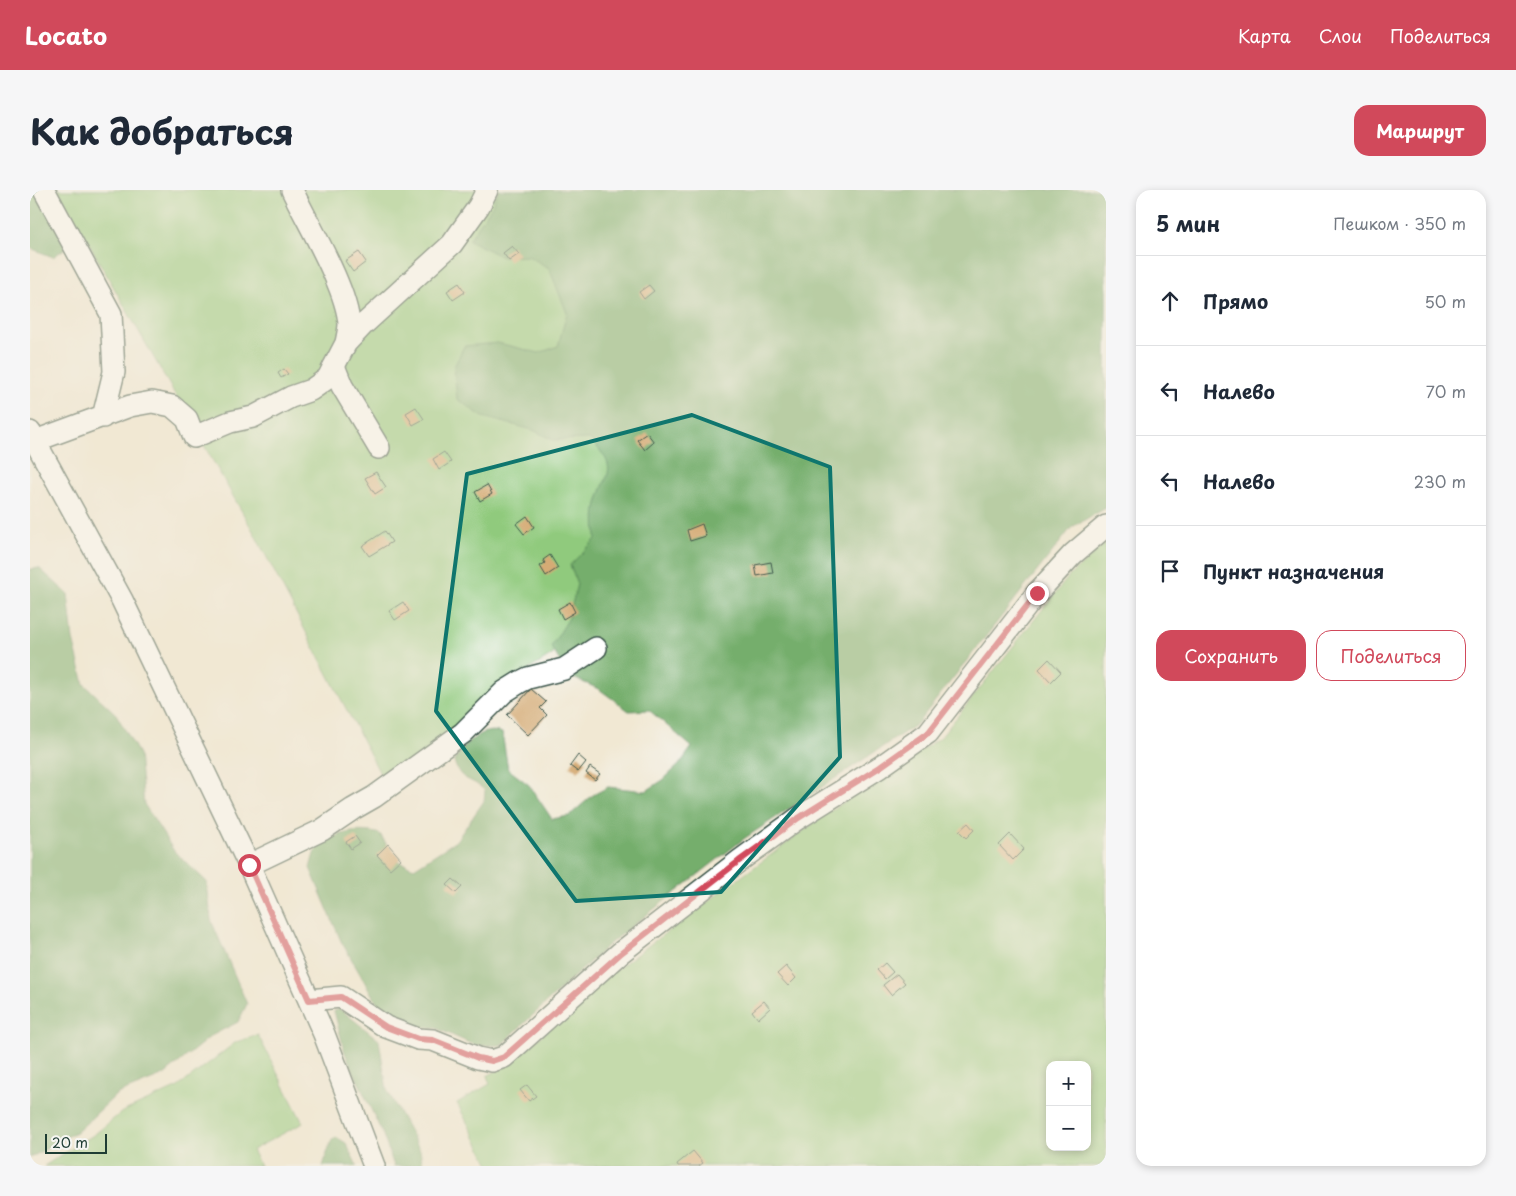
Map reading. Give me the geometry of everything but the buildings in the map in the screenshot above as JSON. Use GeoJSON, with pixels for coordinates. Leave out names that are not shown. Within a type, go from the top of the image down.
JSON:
{"type":"FeatureCollection","features":[{"type":"Feature","properties":{"kind":"street"},"geometry":{"type":"LineString","coordinates":[[44,190],[111,314],[114,372],[103,417]]}},
{"type":"Feature","properties":{"kind":"street"},"geometry":{"type":"LineString","coordinates":[[292,190],[333,273],[347,314],[349,325],[346,343]]}},
{"type":"Feature","properties":{"kind":"street"},"geometry":{"type":"LineString","coordinates":[[374,1166],[309,1000],[249,865],[122,600],[34,445],[130,406],[152,402],[172,406],[187,419],[194,437],[230,422],[253,417],[291,397],[311,390],[328,378],[346,343],[363,325],[452,244],[479,206],[487,190]]}},
{"type":"Feature","properties":{"kind":"street"},"geometry":{"type":"LineString","coordinates":[[334,366],[342,386],[379,448]]}},
{"type":"Feature","properties":{"kind":"street"},"geometry":{"type":"LineString","coordinates":[[309,1000],[341,997],[386,1027],[418,1039],[433,1040],[478,1058],[492,1061],[504,1057],[620,954],[739,861],[797,819],[880,767],[928,733],[1037,593],[1073,554],[1106,526]]}},
{"type":"Feature","properties":{"kind":"street"},"geometry":{"type":"LineString","coordinates":[[249,865],[314,835],[374,797],[463,732],[504,692],[528,678],[564,669],[596,648]]}},
{"type":"Feature","properties":{"kind":"highlighted area"},"geometry":{"type":"Polygon","coordinates":[[[692,415],[830,467],[840,757],[721,892],[576,901],[436,711],[467,474],[692,415]]]}},
{"type":"Feature","properties":{"kind":"green space"},"geometry":{"type":"Polygon","coordinates":[[[30,190],[40,190],[66,248],[53,257],[30,248],[30,190]]]}},
{"type":"Feature","properties":{"kind":"green space"},"geometry":{"type":"Polygon","coordinates":[[[58,190],[491,190],[553,261],[582,329],[596,431],[614,471],[613,592],[552,655],[507,683],[461,729],[385,783],[253,531],[58,190]]]}},
{"type":"Feature","properties":{"kind":"green space"},"geometry":{"type":"Polygon","coordinates":[[[498,190],[1106,190],[1106,508],[1072,527],[917,724],[745,838],[608,945],[501,1045],[476,1046],[436,1028],[411,1027],[382,1012],[341,941],[310,868],[316,851],[323,843],[338,835],[364,831],[372,832],[380,834],[397,861],[414,868],[456,841],[484,801],[485,791],[463,776],[454,761],[468,743],[487,732],[495,731],[502,733],[508,769],[529,785],[552,819],[569,816],[593,795],[608,787],[646,791],[663,780],[679,765],[692,747],[649,710],[629,711],[599,689],[569,676],[551,647],[569,618],[577,584],[570,565],[596,539],[596,508],[608,471],[608,465],[600,450],[590,439],[553,440],[533,430],[483,417],[457,399],[454,367],[464,346],[498,343],[539,353],[558,346],[567,313],[549,268],[528,256],[502,257],[469,240],[492,206],[498,190]]]}},
{"type":"Feature","properties":{"kind":"green space"},"geometry":{"type":"Polygon","coordinates":[[[1106,543],[1106,1166],[490,1166],[457,1103],[490,1084],[487,1076],[511,1063],[610,974],[826,814],[941,737],[1070,575],[1106,543]]]}},
{"type":"Feature","properties":{"kind":"green space"},"geometry":{"type":"Polygon","coordinates":[[[39,568],[68,594],[73,639],[84,684],[116,714],[139,754],[144,804],[174,851],[207,882],[211,920],[247,1004],[238,1022],[211,1036],[164,1075],[117,1094],[79,1130],[30,1158],[30,569],[39,568]]]}},
{"type":"Feature","properties":{"kind":"green space"},"geometry":{"type":"Polygon","coordinates":[[[340,1009],[379,1040],[387,1090],[420,1150],[423,1166],[394,1166],[383,1135],[345,1053],[334,1011],[340,1009]]]}},
{"type":"Feature","properties":{"kind":"green space"},"geometry":{"type":"Polygon","coordinates":[[[258,1035],[303,1123],[252,1150],[260,1166],[44,1166],[95,1134],[122,1112],[178,1087],[236,1042],[258,1035]]]}},
{"type":"Feature","properties":{"kind":"green space"},"geometry":{"type":"Polygon","coordinates":[[[336,1137],[346,1143],[357,1166],[323,1166],[331,1141],[336,1137]]]}},
{"type":"Feature","properties":{"kind":"route"},"geometry":{"type":"LineString","coordinates":[[249,865],[309,1000],[341,997],[386,1027],[418,1039],[433,1040],[463,1050],[478,1058],[492,1061],[504,1057],[620,954],[739,861],[797,819],[880,767],[928,733],[1037,593]]}}]}
